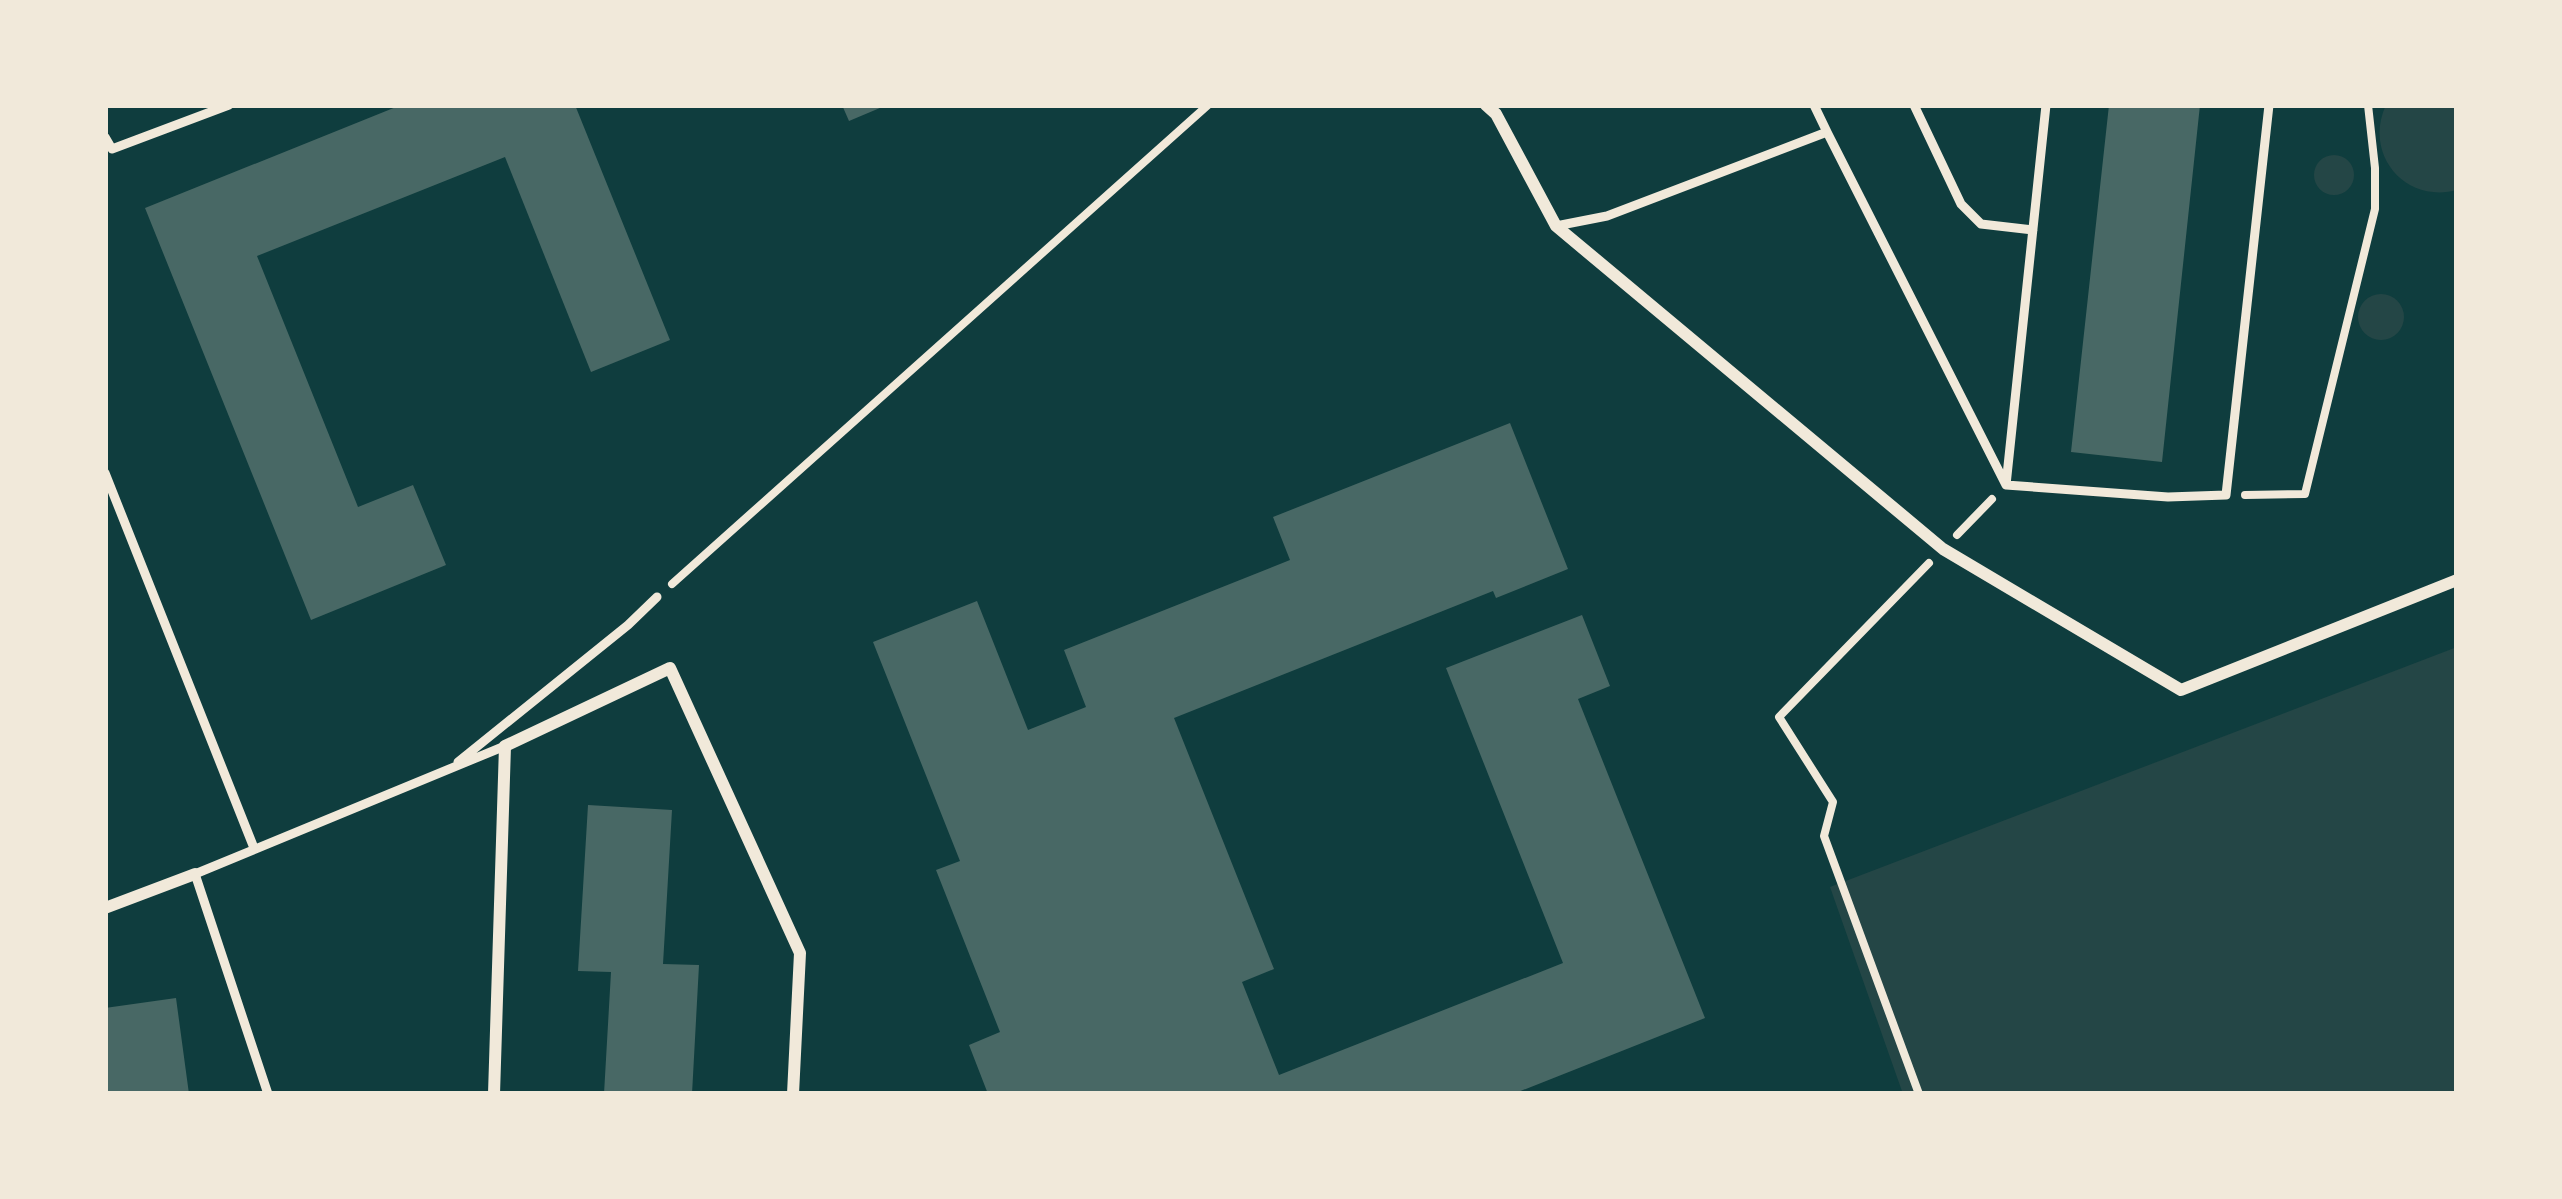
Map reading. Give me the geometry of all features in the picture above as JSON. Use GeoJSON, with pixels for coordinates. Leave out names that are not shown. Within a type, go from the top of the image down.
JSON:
{"type":"FeatureCollection","features":[{"type":"Feature","properties":{"kind":"street"},"geometry":{"type":"LineString","coordinates":[[1486,105],[1496,114],[1556,226],[1943,549],[2182,690],[2457,580]]}},
{"type":"Feature","properties":{"kind":"street"},"geometry":{"type":"LineString","coordinates":[[494,1094],[505,746],[670,668],[800,952],[793,1094]]}},
{"type":"Feature","properties":{"kind":"street"},"geometry":{"type":"LineString","coordinates":[[105,908],[196,874]]}},
{"type":"Feature","properties":{"kind":"lane"},"geometry":{"type":"LineString","coordinates":[[105,137],[112,149],[229,105]]}},
{"type":"Feature","properties":{"kind":"lane"},"geometry":{"type":"LineString","coordinates":[[1814,105],[2006,484]]}},
{"type":"Feature","properties":{"kind":"lane"},"geometry":{"type":"LineString","coordinates":[[1915,105],[1961,204],[1981,224],[2033,230]]}},
{"type":"Feature","properties":{"kind":"lane"},"geometry":{"type":"LineString","coordinates":[[2006,484],[2046,105]]}},
{"type":"Feature","properties":{"kind":"lane"},"geometry":{"type":"LineString","coordinates":[[2006,484],[2168,497],[2226,495],[2269,105]]}},
{"type":"Feature","properties":{"kind":"lane"},"geometry":{"type":"LineString","coordinates":[[1556,226],[1606,216],[1827,132]]}},
{"type":"Feature","properties":{"kind":"lane"},"geometry":{"type":"LineString","coordinates":[[105,473],[254,848]]}},
{"type":"Feature","properties":{"kind":"lane"},"geometry":{"type":"LineString","coordinates":[[449,770],[628,626],[657,597]]}},
{"type":"Feature","properties":{"kind":"lane"},"geometry":{"type":"LineString","coordinates":[[268,1094],[196,874],[505,746]]}},
{"type":"Feature","properties":{"kind":"path"},"geometry":{"type":"LineString","coordinates":[[657,597],[1208,105]]}},
{"type":"Feature","properties":{"kind":"path"},"geometry":{"type":"LineString","coordinates":[[2226,495],[2306,494],[2374,209],[2368,105]]}},
{"type":"Feature","properties":{"kind":"path"},"geometry":{"type":"LineString","coordinates":[[1919,1094],[1824,836],[1833,802],[1779,717],[2006,484]]}},
{"type":"Feature","properties":{"kind":"shaded area"},"geometry":{"type":"Polygon","coordinates":[[[2386,105],[2457,105],[2457,190],[2421,190],[2393,171],[2380,141],[2386,105]]]}},
{"type":"Feature","properties":{"kind":"shaded area"},"geometry":{"type":"Polygon","coordinates":[[[2334,155],[2348,161],[2354,175],[2348,189],[2334,195],[2320,189],[2314,175],[2320,161],[2334,155]]]}},
{"type":"Feature","properties":{"kind":"shaded area"},"geometry":{"type":"Polygon","coordinates":[[[2381,294],[2398,300],[2404,317],[2398,334],[2381,340],[2364,334],[2358,317],[2364,300],[2381,294]]]}},
{"type":"Feature","properties":{"kind":"shaded area"},"geometry":{"type":"Polygon","coordinates":[[[2457,647],[2457,1094],[1903,1094],[1830,887],[2457,647]]]}},
{"type":"Feature","properties":{"kind":"building"},"geometry":{"type":"Polygon","coordinates":[[[401,105],[575,105],[670,340],[591,372],[505,157],[257,256],[358,507],[413,485],[446,565],[311,620],[145,208],[401,105]]]}},
{"type":"Feature","properties":{"kind":"building"},"geometry":{"type":"Polygon","coordinates":[[[842,105],[887,105],[849,121],[842,105]]]}},
{"type":"Feature","properties":{"kind":"building"},"geometry":{"type":"Polygon","coordinates":[[[2109,105],[2200,105],[2162,462],[2071,452],[2109,105]]]}},
{"type":"Feature","properties":{"kind":"building"},"geometry":{"type":"Polygon","coordinates":[[[1510,423],[1568,569],[1496,598],[1493,591],[1174,718],[1274,969],[1242,982],[1279,1075],[1563,963],[1446,668],[1582,615],[1610,686],[1578,699],[1705,1018],[1513,1094],[988,1094],[969,1045],[1000,1032],[936,870],[960,861],[873,642],[977,601],[1028,730],[1086,707],[1064,650],[1290,560],[1273,517],[1510,423]]]}},
{"type":"Feature","properties":{"kind":"building"},"geometry":{"type":"Polygon","coordinates":[[[588,805],[672,810],[663,964],[699,965],[692,1094],[604,1094],[611,972],[578,971],[588,805]]]}},
{"type":"Feature","properties":{"kind":"building"},"geometry":{"type":"Polygon","coordinates":[[[176,998],[189,1094],[105,1094],[105,1008],[176,998]]]}}]}
